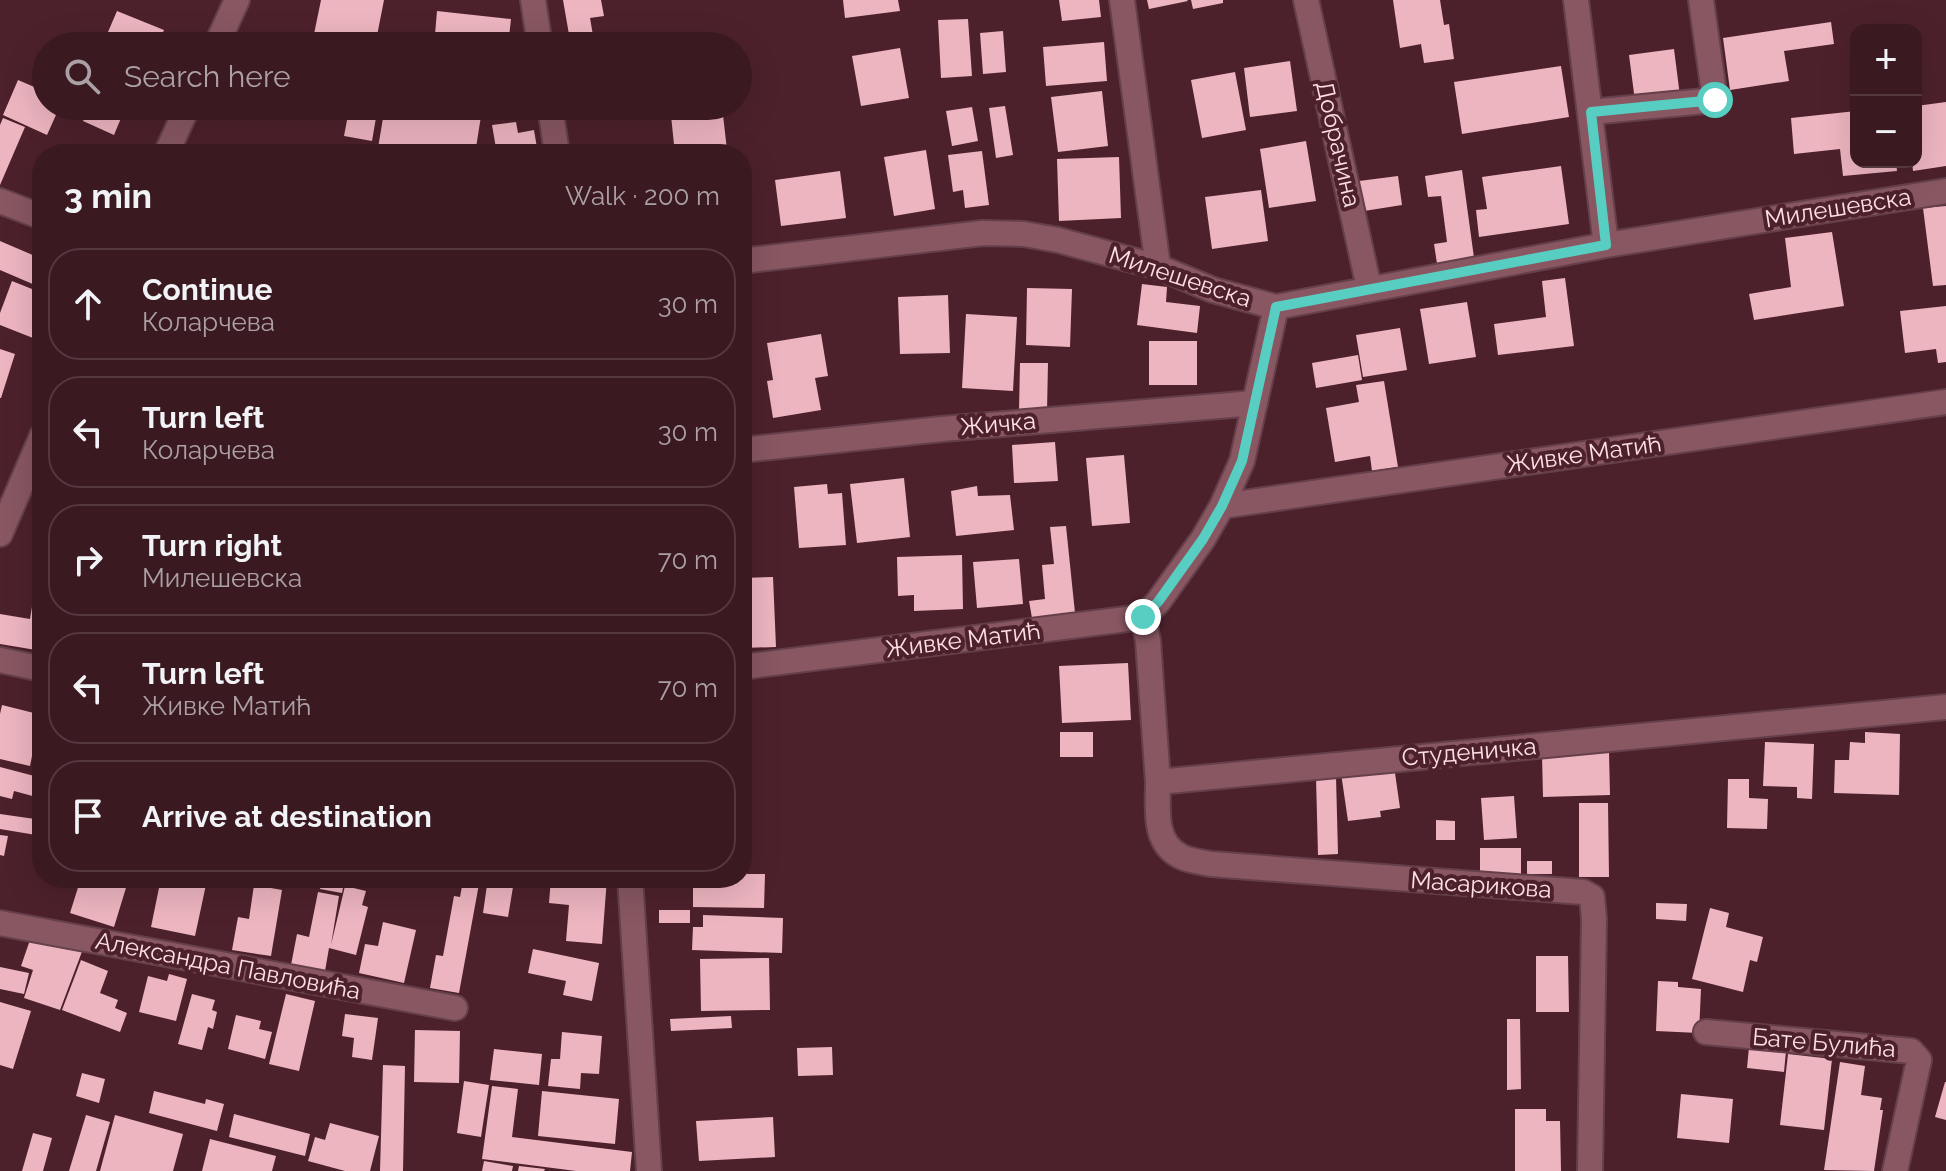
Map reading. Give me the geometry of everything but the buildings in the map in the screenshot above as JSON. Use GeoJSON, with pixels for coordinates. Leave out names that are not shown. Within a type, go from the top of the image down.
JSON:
{"type":"FeatureCollection","features":[{"type":"Feature","properties":{"kind":"street"},"geometry":{"type":"LineString","coordinates":[[222,32],[237,0]]}},
{"type":"Feature","properties":{"kind":"street"},"geometry":{"type":"LineString","coordinates":[[533,0],[538,32]]}},
{"type":"Feature","properties":{"kind":"street"},"geometry":{"type":"LineString","coordinates":[[1122,0],[1158,267]]}},
{"type":"Feature","properties":{"kind":"street","name":"Добрачина"},"geometry":{"type":"LineString","coordinates":[[1306,0],[1369,288]]}},
{"type":"Feature","properties":{"kind":"street"},"geometry":{"type":"LineString","coordinates":[[1576,0],[1606,245]]}},
{"type":"Feature","properties":{"kind":"street"},"geometry":{"type":"LineString","coordinates":[[1591,112],[1715,100],[1701,0]]}},
{"type":"Feature","properties":{"kind":"street"},"geometry":{"type":"LineString","coordinates":[[171,144],[182,120]]}},
{"type":"Feature","properties":{"kind":"street"},"geometry":{"type":"LineString","coordinates":[[552,120],[556,144]]}},
{"type":"Feature","properties":{"kind":"street","name":"Милешевска"},"geometry":{"type":"LineString","coordinates":[[752,260],[983,233],[1024,234],[1158,267],[1213,290],[1276,307],[1606,245],[1946,191]]}},
{"type":"Feature","properties":{"kind":"street"},"geometry":{"type":"LineString","coordinates":[[0,201],[32,213]]}},
{"type":"Feature","properties":{"kind":"street"},"geometry":{"type":"LineString","coordinates":[[1158,782],[1148,641],[1143,617],[1158,602],[1203,539],[1242,461],[1276,307]]}},
{"type":"Feature","properties":{"kind":"street","name":"Живке Матић"},"geometry":{"type":"LineString","coordinates":[[1222,506],[1946,402]]}},
{"type":"Feature","properties":{"kind":"street","name":"Жичка"},"geometry":{"type":"LineString","coordinates":[[752,449],[942,429],[1255,403]]}},
{"type":"Feature","properties":{"kind":"street"},"geometry":{"type":"LineString","coordinates":[[2,525],[32,458]]}},
{"type":"Feature","properties":{"kind":"street","name":"Живке Матић"},"geometry":{"type":"LineString","coordinates":[[752,666],[1143,617]]}},
{"type":"Feature","properties":{"kind":"street"},"geometry":{"type":"LineString","coordinates":[[0,660],[32,667]]}},
{"type":"Feature","properties":{"kind":"street","name":"Студеничка"},"geometry":{"type":"LineString","coordinates":[[1158,782],[1946,707]]}},
{"type":"Feature","properties":{"kind":"street","name":"Масарикова"},"geometry":{"type":"LineString","coordinates":[[1158,782],[1159,831],[1166,847],[1182,857],[1211,864],[1583,892],[1592,897],[1590,1171]]}},
{"type":"Feature","properties":{"kind":"street"},"geometry":{"type":"LineString","coordinates":[[631,888],[649,1171]]}},
{"type":"Feature","properties":{"kind":"street","name":"Александра Павловића"},"geometry":{"type":"LineString","coordinates":[[0,923],[455,1008]]}},
{"type":"Feature","properties":{"kind":"street","name":"Бате Булића"},"geometry":{"type":"LineString","coordinates":[[1706,1032],[1911,1051],[1919,1060],[1895,1171]]}},
{"type":"Feature","properties":{"kind":"route"},"geometry":{"type":"LineString","coordinates":[[1143,617],[1158,602],[1203,539],[1242,461],[1276,307],[1606,245],[1591,112],[1715,100]]}}]}
